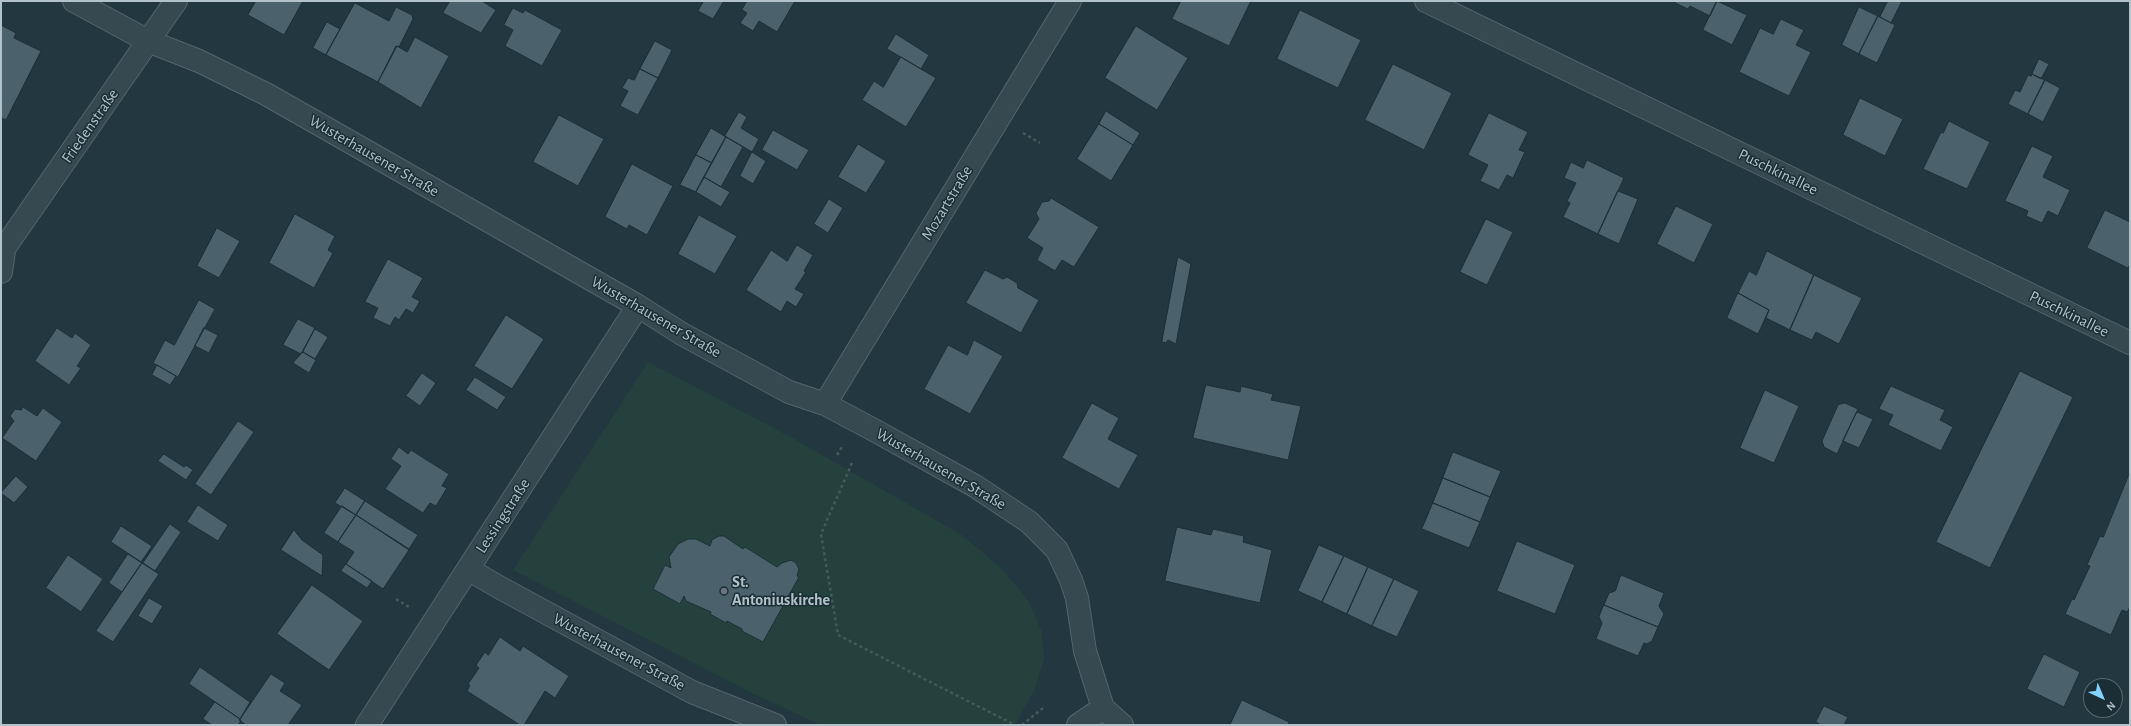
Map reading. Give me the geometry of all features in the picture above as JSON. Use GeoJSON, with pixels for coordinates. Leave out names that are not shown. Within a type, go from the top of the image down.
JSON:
{"type":"FeatureCollection","features":[{"type":"Feature","properties":{"kind":"street","name":"Wusterhausener Straße"},"geometry":{"type":"LineString","coordinates":[[74,1],[148,41],[199,61],[266,94],[638,306],[682,334],[789,392],[824,404],[975,486],[1003,503],[1029,522],[1057,550],[1071,580],[1077,598],[1086,651],[1103,708]]}},
{"type":"Feature","properties":{"kind":"street","name":"Friedenstraße"},"geometry":{"type":"LineString","coordinates":[[2,259],[176,1]]}},
{"type":"Feature","properties":{"kind":"street","name":"Mozartstraße"},"geometry":{"type":"LineString","coordinates":[[824,404],[1070,1]]}},
{"type":"Feature","properties":{"kind":"street","name":"Puschkinallee"},"geometry":{"type":"LineString","coordinates":[[1426,1],[2130,343]]}},
{"type":"Feature","properties":{"kind":"street","name":"Lessingstraße"},"geometry":{"type":"LineString","coordinates":[[367,725],[638,306]]}},
{"type":"Feature","properties":{"kind":"street","name":"Wusterhausener Straße"},"geometry":{"type":"LineString","coordinates":[[468,569],[496,586],[692,692],[775,725]]}},
{"type":"Feature","properties":{"kind":"street"},"geometry":{"type":"LineString","coordinates":[[1078,725],[1103,708],[1122,725]]}},
{"type":"Feature","properties":{"kind":"path"},"geometry":{"type":"LineString","coordinates":[[852,463],[821,534],[838,635],[1015,725]]}},
{"type":"Feature","properties":{"kind":"path"},"geometry":{"type":"LineString","coordinates":[[1022,725],[1043,708]]}},
{"type":"Feature","properties":{"kind":"green space"},"geometry":{"type":"Polygon","coordinates":[[[648,362],[789,436],[962,535],[1003,570],[1028,600],[1042,632],[1044,659],[1035,689],[1015,725],[821,725],[754,694],[513,570],[648,362]]]}},
{"type":"Feature","properties":{"kind":"building"},"geometry":{"type":"Polygon","coordinates":[[[256,1],[303,1],[284,35],[248,15],[256,1]]]}},
{"type":"Feature","properties":{"kind":"building"},"geometry":{"type":"Polygon","coordinates":[[[450,1],[482,1],[496,10],[481,33],[443,13],[450,1]]]}},
{"type":"Feature","properties":{"kind":"building"},"geometry":{"type":"Polygon","coordinates":[[[704,1],[724,1],[713,19],[698,11],[704,1]]]}},
{"type":"Feature","properties":{"kind":"building"},"geometry":{"type":"Polygon","coordinates":[[[747,1],[795,1],[777,32],[759,21],[753,31],[740,23],[747,13],[742,10],[747,1]]]}},
{"type":"Feature","properties":{"kind":"building"},"geometry":{"type":"Polygon","coordinates":[[[1181,1],[1251,1],[1229,46],[1172,19],[1181,1]]]}},
{"type":"Feature","properties":{"kind":"building"},"geometry":{"type":"Polygon","coordinates":[[[1672,1],[1717,1],[1710,16],[1690,6],[1688,9],[1672,1]]]}},
{"type":"Feature","properties":{"kind":"building"},"geometry":{"type":"Polygon","coordinates":[[[1717,1],[1747,15],[1732,45],[1703,30],[1717,1]]]}},
{"type":"Feature","properties":{"kind":"building"},"geometry":{"type":"Polygon","coordinates":[[[1888,1],[1902,1],[1891,23],[1880,17],[1888,1]]]}},
{"type":"Feature","properties":{"kind":"building"},"geometry":{"type":"Polygon","coordinates":[[[355,3],[389,21],[396,7],[412,15],[413,19],[399,47],[396,46],[378,82],[326,55],[355,3]]]}},
{"type":"Feature","properties":{"kind":"building"},"geometry":{"type":"Polygon","coordinates":[[[1859,7],[1878,16],[1859,54],[1842,45],[1859,7]]]}},
{"type":"Feature","properties":{"kind":"building"},"geometry":{"type":"Polygon","coordinates":[[[513,8],[523,13],[525,10],[562,30],[542,66],[505,46],[513,30],[504,25],[513,8]]]}},
{"type":"Feature","properties":{"kind":"building"},"geometry":{"type":"Polygon","coordinates":[[[1300,10],[1361,40],[1338,88],[1277,59],[1300,10]]]}},
{"type":"Feature","properties":{"kind":"building"},"geometry":{"type":"Polygon","coordinates":[[[1878,16],[1895,25],[1877,63],[1859,54],[1878,16]]]}},
{"type":"Feature","properties":{"kind":"building"},"geometry":{"type":"Polygon","coordinates":[[[1781,19],[1804,30],[1796,45],[1811,52],[1789,96],[1739,72],[1760,28],[1773,34],[1781,19]]]}},
{"type":"Feature","properties":{"kind":"building"},"geometry":{"type":"Polygon","coordinates":[[[327,22],[340,29],[326,55],[313,48],[327,22]]]}},
{"type":"Feature","properties":{"kind":"building"},"geometry":{"type":"Polygon","coordinates":[[[1,25],[16,33],[14,38],[41,51],[6,120],[1,118],[1,25]]]}},
{"type":"Feature","properties":{"kind":"building"},"geometry":{"type":"Polygon","coordinates":[[[1136,26],[1188,58],[1157,110],[1105,78],[1136,26]]]}},
{"type":"Feature","properties":{"kind":"building"},"geometry":{"type":"Polygon","coordinates":[[[896,34],[929,55],[921,69],[887,49],[896,34]]]}},
{"type":"Feature","properties":{"kind":"building"},"geometry":{"type":"Polygon","coordinates":[[[415,37],[449,56],[421,108],[378,82],[397,46],[407,52],[415,37]]]}},
{"type":"Feature","properties":{"kind":"building"},"geometry":{"type":"Polygon","coordinates":[[[655,41],[672,50],[658,78],[640,69],[655,41]]]}},
{"type":"Feature","properties":{"kind":"building"},"geometry":{"type":"Polygon","coordinates":[[[901,57],[936,78],[906,127],[862,100],[874,81],[883,87],[901,57]]]}},
{"type":"Feature","properties":{"kind":"building"},"geometry":{"type":"Polygon","coordinates":[[[2039,59],[2049,64],[2041,79],[2032,74],[2039,59]]]}},
{"type":"Feature","properties":{"kind":"building"},"geometry":{"type":"Polygon","coordinates":[[[1393,64],[1452,93],[1424,150],[1365,120],[1393,64]]]}},
{"type":"Feature","properties":{"kind":"building"},"geometry":{"type":"Polygon","coordinates":[[[640,69],[658,78],[638,115],[620,106],[628,91],[622,88],[628,78],[634,80],[640,69]]]}},
{"type":"Feature","properties":{"kind":"building"},"geometry":{"type":"Polygon","coordinates":[[[2032,74],[2045,80],[2028,114],[2008,104],[2015,90],[2020,92],[2028,75],[2031,76],[2032,74]]]}},
{"type":"Feature","properties":{"kind":"building"},"geometry":{"type":"Polygon","coordinates":[[[2045,80],[2060,88],[2043,122],[2028,114],[2045,80]]]}},
{"type":"Feature","properties":{"kind":"building"},"geometry":{"type":"Polygon","coordinates":[[[1860,98],[1903,119],[1885,156],[1843,135],[1860,98]]]}},
{"type":"Feature","properties":{"kind":"building"},"geometry":{"type":"Polygon","coordinates":[[[1106,111],[1140,133],[1133,145],[1099,124],[1106,111]]]}},
{"type":"Feature","properties":{"kind":"building"},"geometry":{"type":"Polygon","coordinates":[[[739,112],[747,117],[741,128],[759,139],[752,152],[725,136],[739,112]]]}},
{"type":"Feature","properties":{"kind":"building"},"geometry":{"type":"Polygon","coordinates":[[[1489,113],[1528,132],[1519,150],[1525,152],[1513,178],[1507,175],[1499,190],[1480,181],[1488,165],[1468,155],[1489,113]]]}},
{"type":"Feature","properties":{"kind":"building"},"geometry":{"type":"Polygon","coordinates":[[[559,115],[604,139],[578,186],[533,162],[559,115]]]}},
{"type":"Feature","properties":{"kind":"building"},"geometry":{"type":"Polygon","coordinates":[[[1949,121],[1990,142],[1967,189],[1923,169],[1941,132],[1943,133],[1949,121]]]}},
{"type":"Feature","properties":{"kind":"building"},"geometry":{"type":"Polygon","coordinates":[[[1099,124],[1133,145],[1111,181],[1077,159],[1099,124]]]}},
{"type":"Feature","properties":{"kind":"building"},"geometry":{"type":"Polygon","coordinates":[[[711,128],[726,137],[712,163],[696,155],[711,128]]]}},
{"type":"Feature","properties":{"kind":"building"},"geometry":{"type":"Polygon","coordinates":[[[773,130],[809,150],[797,170],[762,150],[773,130]]]}},
{"type":"Feature","properties":{"kind":"building"},"geometry":{"type":"Polygon","coordinates":[[[726,137],[743,147],[721,187],[704,177],[726,137]]]}},
{"type":"Feature","properties":{"kind":"building"},"geometry":{"type":"Polygon","coordinates":[[[858,144],[886,161],[866,193],[838,177],[858,144]]]}},
{"type":"Feature","properties":{"kind":"building"},"geometry":{"type":"Polygon","coordinates":[[[2032,146],[2053,156],[2043,177],[2070,190],[2058,216],[2048,211],[2042,223],[2026,216],[2028,211],[2005,201],[2032,146]]]}},
{"type":"Feature","properties":{"kind":"building"},"geometry":{"type":"Polygon","coordinates":[[[752,152],[766,161],[753,184],[740,176],[752,152]]]}},
{"type":"Feature","properties":{"kind":"building"},"geometry":{"type":"Polygon","coordinates":[[[696,155],[712,163],[696,192],[680,185],[696,155]]]}},
{"type":"Feature","properties":{"kind":"building"},"geometry":{"type":"Polygon","coordinates":[[[1587,160],[1624,178],[1598,234],[1563,217],[1570,203],[1567,201],[1576,183],[1564,178],[1571,162],[1583,168],[1587,160]]]}},
{"type":"Feature","properties":{"kind":"building"},"geometry":{"type":"Polygon","coordinates":[[[632,164],[673,186],[647,235],[629,225],[627,229],[605,217],[632,164]]]}},
{"type":"Feature","properties":{"kind":"building"},"geometry":{"type":"Polygon","coordinates":[[[704,177],[730,192],[721,207],[696,192],[704,177]]]}},
{"type":"Feature","properties":{"kind":"building"},"geometry":{"type":"Polygon","coordinates":[[[1618,191],[1638,199],[1619,244],[1598,234],[1618,191]]]}},
{"type":"Feature","properties":{"kind":"building"},"geometry":{"type":"Polygon","coordinates":[[[1051,198],[1099,227],[1074,267],[1062,260],[1055,271],[1037,260],[1043,248],[1027,238],[1039,219],[1036,213],[1042,202],[1049,201],[1051,198]]]}},
{"type":"Feature","properties":{"kind":"building"},"geometry":{"type":"Polygon","coordinates":[[[829,199],[843,208],[828,233],[814,224],[829,199]]]}},
{"type":"Feature","properties":{"kind":"building"},"geometry":{"type":"Polygon","coordinates":[[[1676,206],[1713,224],[1694,263],[1657,244],[1676,206]]]}},
{"type":"Feature","properties":{"kind":"building"},"geometry":{"type":"Polygon","coordinates":[[[2105,210],[2130,222],[2130,264],[2128,268],[2087,248],[2105,210]]]}},
{"type":"Feature","properties":{"kind":"building"},"geometry":{"type":"Polygon","coordinates":[[[295,214],[335,236],[328,250],[333,253],[314,288],[269,263],[295,214]]]}},
{"type":"Feature","properties":{"kind":"building"},"geometry":{"type":"Polygon","coordinates":[[[699,215],[737,236],[715,274],[678,254],[699,215]]]}},
{"type":"Feature","properties":{"kind":"building"},"geometry":{"type":"Polygon","coordinates":[[[1486,219],[1513,232],[1487,285],[1460,272],[1486,219]]]}},
{"type":"Feature","properties":{"kind":"building"},"geometry":{"type":"Polygon","coordinates":[[[217,228],[240,241],[219,278],[197,266],[217,228]]]}},
{"type":"Feature","properties":{"kind":"building"},"geometry":{"type":"Polygon","coordinates":[[[797,245],[813,255],[804,271],[806,272],[795,289],[804,294],[796,307],[787,301],[781,312],[746,290],[771,250],[787,261],[797,245]]]}},
{"type":"Feature","properties":{"kind":"building"},"geometry":{"type":"Polygon","coordinates":[[[1767,251],[1814,275],[1790,330],[1766,318],[1769,310],[1738,293],[1749,271],[1756,275],[1767,251]]]}},
{"type":"Feature","properties":{"kind":"building"},"geometry":{"type":"Polygon","coordinates":[[[1178,257],[1191,264],[1176,344],[1168,340],[1166,343],[1162,342],[1178,257]]]}},
{"type":"Feature","properties":{"kind":"building"},"geometry":{"type":"Polygon","coordinates":[[[388,259],[423,278],[412,297],[420,301],[413,313],[406,309],[399,320],[395,317],[390,326],[373,318],[378,308],[365,302],[388,259]]]}},
{"type":"Feature","properties":{"kind":"building"},"geometry":{"type":"Polygon","coordinates":[[[985,270],[1003,279],[1007,277],[1017,283],[1018,288],[1039,300],[1021,333],[966,303],[985,270]]]}},
{"type":"Feature","properties":{"kind":"building"},"geometry":{"type":"Polygon","coordinates":[[[1814,275],[1862,298],[1839,344],[1816,332],[1812,340],[1790,330],[1814,275]]]}},
{"type":"Feature","properties":{"kind":"building"},"geometry":{"type":"Polygon","coordinates":[[[1738,293],[1769,310],[1758,334],[1727,318],[1738,293]]]}},
{"type":"Feature","properties":{"kind":"building"},"geometry":{"type":"Polygon","coordinates":[[[199,300],[215,309],[178,377],[153,363],[165,340],[174,345],[199,300]]]}},
{"type":"Feature","properties":{"kind":"building"},"geometry":{"type":"Polygon","coordinates":[[[506,315],[544,339],[512,389],[474,366],[506,315]]]}},
{"type":"Feature","properties":{"kind":"building"},"geometry":{"type":"Polygon","coordinates":[[[298,319],[315,328],[301,354],[283,345],[298,319]]]}},
{"type":"Feature","properties":{"kind":"building"},"geometry":{"type":"Polygon","coordinates":[[[57,328],[72,338],[75,333],[91,345],[77,366],[81,368],[69,385],[35,361],[57,328]]]}},
{"type":"Feature","properties":{"kind":"building"},"geometry":{"type":"Polygon","coordinates":[[[204,328],[218,335],[209,353],[195,346],[204,328]]]}},
{"type":"Feature","properties":{"kind":"building"},"geometry":{"type":"Polygon","coordinates":[[[315,329],[328,337],[315,359],[303,352],[315,329]]]}},
{"type":"Feature","properties":{"kind":"building"},"geometry":{"type":"Polygon","coordinates":[[[974,340],[1003,356],[970,414],[924,389],[948,345],[967,355],[974,340]]]}},
{"type":"Feature","properties":{"kind":"building"},"geometry":{"type":"Polygon","coordinates":[[[303,352],[316,360],[309,373],[293,363],[303,352]]]}},
{"type":"Feature","properties":{"kind":"building"},"geometry":{"type":"Polygon","coordinates":[[[157,365],[176,376],[170,385],[152,375],[157,365]]]}},
{"type":"Feature","properties":{"kind":"building"},"geometry":{"type":"Polygon","coordinates":[[[2020,371],[2073,397],[1990,568],[1936,542],[2020,371]]]}},
{"type":"Feature","properties":{"kind":"building"},"geometry":{"type":"Polygon","coordinates":[[[422,373],[436,383],[420,406],[406,396],[422,373]]]}},
{"type":"Feature","properties":{"kind":"building"},"geometry":{"type":"Polygon","coordinates":[[[475,377],[506,397],[497,410],[466,390],[475,377]]]}},
{"type":"Feature","properties":{"kind":"building"},"geometry":{"type":"Polygon","coordinates":[[[1206,385],[1240,392],[1241,386],[1273,394],[1271,400],[1301,406],[1288,460],[1193,438],[1206,385]]]}},
{"type":"Feature","properties":{"kind":"building"},"geometry":{"type":"Polygon","coordinates":[[[1891,386],[1945,410],[1940,420],[1953,427],[1941,451],[1888,425],[1893,415],[1879,409],[1891,386]]]}},
{"type":"Feature","properties":{"kind":"building"},"geometry":{"type":"Polygon","coordinates":[[[1765,390],[1799,406],[1774,463],[1740,448],[1765,390]]]}},
{"type":"Feature","properties":{"kind":"building"},"geometry":{"type":"Polygon","coordinates":[[[1092,403],[1119,418],[1108,439],[1138,455],[1119,489],[1062,458],[1092,403]]]}},
{"type":"Feature","properties":{"kind":"building"},"geometry":{"type":"Polygon","coordinates":[[[1845,403],[1858,409],[1837,454],[1824,447],[1822,441],[1838,405],[1845,403]]]}},
{"type":"Feature","properties":{"kind":"building"},"geometry":{"type":"Polygon","coordinates":[[[23,407],[37,416],[43,408],[62,422],[36,461],[2,438],[14,421],[10,416],[15,409],[21,410],[23,407]]]}},
{"type":"Feature","properties":{"kind":"building"},"geometry":{"type":"Polygon","coordinates":[[[1857,412],[1873,419],[1859,448],[1843,441],[1857,412]]]}},
{"type":"Feature","properties":{"kind":"building"},"geometry":{"type":"Polygon","coordinates":[[[238,421],[254,432],[211,495],[195,484],[238,421]]]}},
{"type":"Feature","properties":{"kind":"building"},"geometry":{"type":"Polygon","coordinates":[[[399,447],[408,454],[411,450],[449,474],[442,486],[447,488],[436,506],[430,503],[423,513],[385,489],[401,466],[391,459],[399,447]]]}},
{"type":"Feature","properties":{"kind":"building"},"geometry":{"type":"Polygon","coordinates":[[[1453,452],[1501,471],[1490,497],[1443,478],[1453,452]]]}},
{"type":"Feature","properties":{"kind":"building"},"geometry":{"type":"Polygon","coordinates":[[[164,454],[184,467],[186,465],[193,470],[186,480],[158,461],[164,454]]]}},
{"type":"Feature","properties":{"kind":"building"},"geometry":{"type":"Polygon","coordinates":[[[2130,472],[2130,607],[2127,612],[2122,610],[2111,635],[2065,614],[2072,599],[2074,600],[2090,566],[2087,565],[2100,536],[2103,537],[2130,472]]]}},
{"type":"Feature","properties":{"kind":"building"},"geometry":{"type":"Polygon","coordinates":[[[16,476],[28,487],[14,503],[1,493],[16,476]]]}},
{"type":"Feature","properties":{"kind":"building"},"geometry":{"type":"Polygon","coordinates":[[[1443,478],[1490,497],[1480,522],[1433,503],[1443,478]]]}},
{"type":"Feature","properties":{"kind":"building"},"geometry":{"type":"Polygon","coordinates":[[[345,488],[365,501],[356,515],[335,503],[345,488]]]}},
{"type":"Feature","properties":{"kind":"building"},"geometry":{"type":"Polygon","coordinates":[[[365,501],[418,535],[409,549],[356,515],[365,501]]]}},
{"type":"Feature","properties":{"kind":"building"},"geometry":{"type":"Polygon","coordinates":[[[1433,503],[1480,522],[1469,548],[1422,529],[1433,503]]]}},
{"type":"Feature","properties":{"kind":"building"},"geometry":{"type":"Polygon","coordinates":[[[198,505],[228,525],[218,541],[187,522],[198,505]]]}},
{"type":"Feature","properties":{"kind":"building"},"geometry":{"type":"Polygon","coordinates":[[[342,506],[356,515],[338,542],[324,533],[342,506]]]}},
{"type":"Feature","properties":{"kind":"building"},"geometry":{"type":"Polygon","coordinates":[[[356,515],[409,550],[383,589],[346,564],[354,552],[338,542],[356,515]]]}},
{"type":"Feature","properties":{"kind":"building"},"geometry":{"type":"Polygon","coordinates":[[[170,524],[181,532],[155,571],[143,563],[170,524]]]}},
{"type":"Feature","properties":{"kind":"building"},"geometry":{"type":"Polygon","coordinates":[[[121,526],[152,546],[141,562],[111,542],[121,526]]]}},
{"type":"Feature","properties":{"kind":"building"},"geometry":{"type":"Polygon","coordinates":[[[1177,527],[1211,535],[1213,529],[1244,536],[1243,542],[1272,550],[1260,603],[1165,581],[1177,527]]]}},
{"type":"Feature","properties":{"kind":"building"},"geometry":{"type":"Polygon","coordinates":[[[294,530],[302,540],[323,555],[322,576],[281,550],[294,530]]]}},
{"type":"Feature","properties":{"kind":"building","name":"St. Antoniuskirche"},"geometry":{"type":"Polygon","coordinates":[[[719,536],[724,536],[743,549],[745,547],[777,567],[782,563],[791,560],[796,563],[799,569],[797,576],[799,577],[763,642],[727,621],[726,623],[710,614],[711,612],[686,601],[684,596],[680,604],[653,589],[665,565],[671,568],[669,557],[678,544],[688,539],[696,539],[710,546],[712,540],[719,536]]]}},
{"type":"Feature","properties":{"kind":"building"},"geometry":{"type":"Polygon","coordinates":[[[1517,541],[1575,565],[1555,614],[1497,591],[1517,541]]]}},
{"type":"Feature","properties":{"kind":"building"},"geometry":{"type":"Polygon","coordinates":[[[1319,545],[1344,556],[1322,602],[1298,591],[1319,545]]]}},
{"type":"Feature","properties":{"kind":"building"},"geometry":{"type":"Polygon","coordinates":[[[128,554],[142,563],[122,592],[109,583],[128,554]]]}},
{"type":"Feature","properties":{"kind":"building"},"geometry":{"type":"Polygon","coordinates":[[[68,555],[103,579],[81,612],[46,588],[68,555]]]}},
{"type":"Feature","properties":{"kind":"building"},"geometry":{"type":"Polygon","coordinates":[[[1344,556],[1368,567],[1347,614],[1322,602],[1344,556]]]}},
{"type":"Feature","properties":{"kind":"building"},"geometry":{"type":"Polygon","coordinates":[[[142,563],[159,574],[113,642],[96,631],[142,563]]]}},
{"type":"Feature","properties":{"kind":"building"},"geometry":{"type":"Polygon","coordinates":[[[346,564],[372,581],[367,588],[341,571],[346,564]]]}},
{"type":"Feature","properties":{"kind":"building"},"geometry":{"type":"Polygon","coordinates":[[[1368,567],[1394,579],[1372,626],[1347,614],[1368,567]]]}},
{"type":"Feature","properties":{"kind":"building"},"geometry":{"type":"Polygon","coordinates":[[[1621,575],[1664,593],[1659,606],[1664,614],[1658,627],[1604,605],[1609,593],[1615,591],[1621,575]]]}},
{"type":"Feature","properties":{"kind":"building"},"geometry":{"type":"Polygon","coordinates":[[[1394,579],[1419,591],[1397,637],[1372,626],[1394,579]]]}},
{"type":"Feature","properties":{"kind":"building"},"geometry":{"type":"Polygon","coordinates":[[[312,585],[363,621],[329,670],[277,634],[312,585]]]}},
{"type":"Feature","properties":{"kind":"building"},"geometry":{"type":"Polygon","coordinates":[[[149,598],[163,606],[152,624],[138,616],[149,598]]]}},
{"type":"Feature","properties":{"kind":"building"},"geometry":{"type":"Polygon","coordinates":[[[1604,605],[1658,627],[1652,641],[1647,644],[1644,643],[1638,656],[1596,639],[1602,623],[1599,617],[1604,605]]]}},
{"type":"Feature","properties":{"kind":"building"},"geometry":{"type":"Polygon","coordinates":[[[500,637],[520,651],[523,646],[569,676],[555,698],[545,691],[524,725],[520,725],[467,691],[470,685],[468,684],[479,668],[476,665],[485,652],[488,655],[500,637]]]}},
{"type":"Feature","properties":{"kind":"building"},"geometry":{"type":"Polygon","coordinates":[[[2044,654],[2080,672],[2064,707],[2027,689],[2044,654]]]}},
{"type":"Feature","properties":{"kind":"building"},"geometry":{"type":"Polygon","coordinates":[[[200,667],[250,702],[240,719],[189,684],[200,667]]]}},
{"type":"Feature","properties":{"kind":"building"},"geometry":{"type":"Polygon","coordinates":[[[271,674],[285,683],[280,691],[302,705],[288,725],[246,725],[239,720],[271,674]]]}},
{"type":"Feature","properties":{"kind":"building"},"geometry":{"type":"Polygon","coordinates":[[[1242,700],[1289,722],[1288,725],[1230,725],[1242,700]]]}},
{"type":"Feature","properties":{"kind":"building"},"geometry":{"type":"Polygon","coordinates":[[[215,702],[240,719],[241,721],[238,725],[212,725],[203,719],[215,702]]]}},
{"type":"Feature","properties":{"kind":"building"},"geometry":{"type":"Polygon","coordinates":[[[1824,706],[1848,717],[1844,725],[1821,725],[1816,722],[1824,706]]]}},
{"type":"Feature","properties":{"kind":"place","name":"St. Antoniuskirche"},"geometry":{"type":"Point","coordinates":[724,591]}}]}
